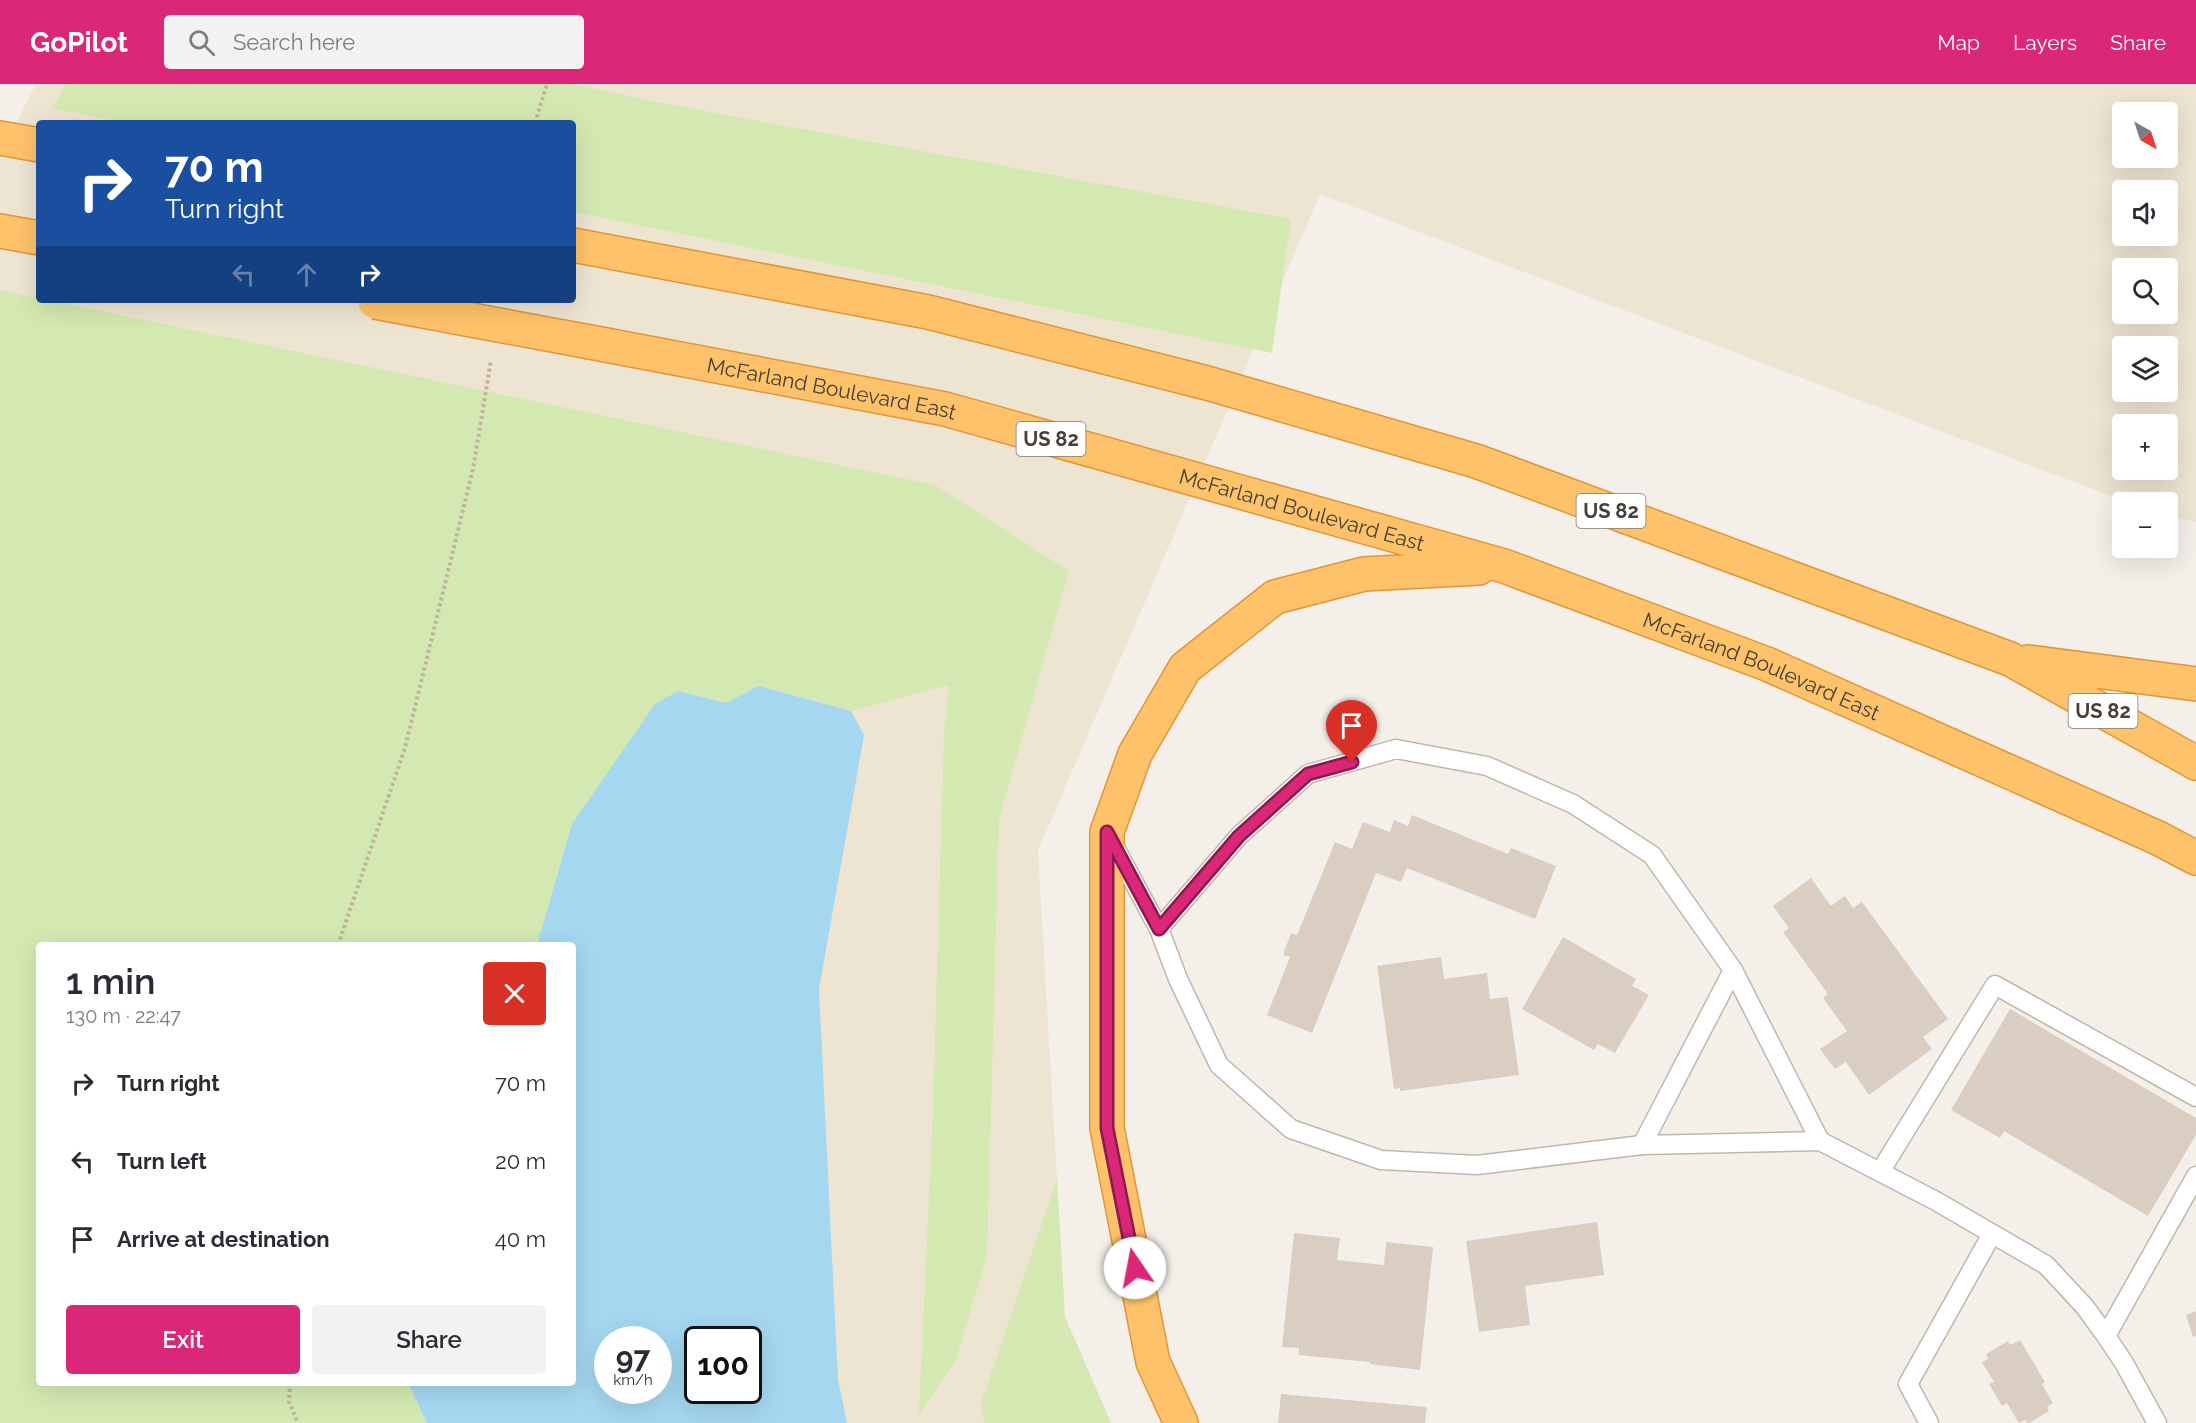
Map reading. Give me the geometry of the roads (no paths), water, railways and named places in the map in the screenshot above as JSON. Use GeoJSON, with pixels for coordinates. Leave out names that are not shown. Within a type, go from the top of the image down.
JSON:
{"type":"FeatureCollection","features":[{"type":"Feature","properties":{"kind":"highway"},"geometry":{"type":"LineString","coordinates":[[0,138],[36,144]]}},
{"type":"Feature","properties":{"kind":"highway"},"geometry":{"type":"LineString","coordinates":[[0,231],[36,237]]}},
{"type":"Feature","properties":{"kind":"highway","name":"US 82"},"geometry":{"type":"LineString","coordinates":[[576,246],[928,312],[1207,383],[1464,457],[2010,659],[2196,763]]}},
{"type":"Feature","properties":{"kind":"highway","name":"McFarland Boulevard East"},"geometry":{"type":"LineString","coordinates":[[381,303],[945,410],[1504,566],[1767,664],[2158,838],[2196,858]]}},
{"type":"Feature","properties":{"kind":"highway"},"geometry":{"type":"LineString","coordinates":[[1181,1423],[1153,1362],[1107,1128],[1107,832],[1135,754],[1185,668],[1275,597],[1364,574],[1504,566]]}},
{"type":"Feature","properties":{"kind":"highway"},"geometry":{"type":"LineString","coordinates":[[2010,659],[2196,684]]}},
{"type":"Feature","properties":{"kind":"lane"},"geometry":{"type":"LineString","coordinates":[[1159,929],[1239,836],[1308,774],[1396,749],[1487,766],[1573,804],[1652,855],[1733,969],[1820,1141]]}},
{"type":"Feature","properties":{"kind":"lane"},"geometry":{"type":"LineString","coordinates":[[1107,832],[1159,929],[1178,979],[1219,1065],[1291,1130],[1382,1160],[1477,1165],[1642,1145],[1820,1141],[1936,1201],[2046,1265],[2085,1307],[2106,1336],[2124,1363],[2157,1423]]}},
{"type":"Feature","properties":{"kind":"lane"},"geometry":{"type":"LineString","coordinates":[[1642,1145],[1733,969]]}},
{"type":"Feature","properties":{"kind":"lane"},"geometry":{"type":"LineString","coordinates":[[1880,1172],[1995,986],[2196,1097]]}},
{"type":"Feature","properties":{"kind":"lane"},"geometry":{"type":"LineString","coordinates":[[2106,1336],[2196,1176]]}},
{"type":"Feature","properties":{"kind":"lane"},"geometry":{"type":"LineString","coordinates":[[1929,1423],[1908,1384],[1992,1234]]}},
{"type":"Feature","properties":{"kind":"water"},"geometry":{"type":"Polygon","coordinates":[[[758,686],[851,711],[864,735],[819,989],[838,1380],[847,1423],[427,1423],[409,1386],[576,1386],[576,942],[538,942],[572,824],[655,704],[678,691],[726,703],[758,686]]]}}]}
